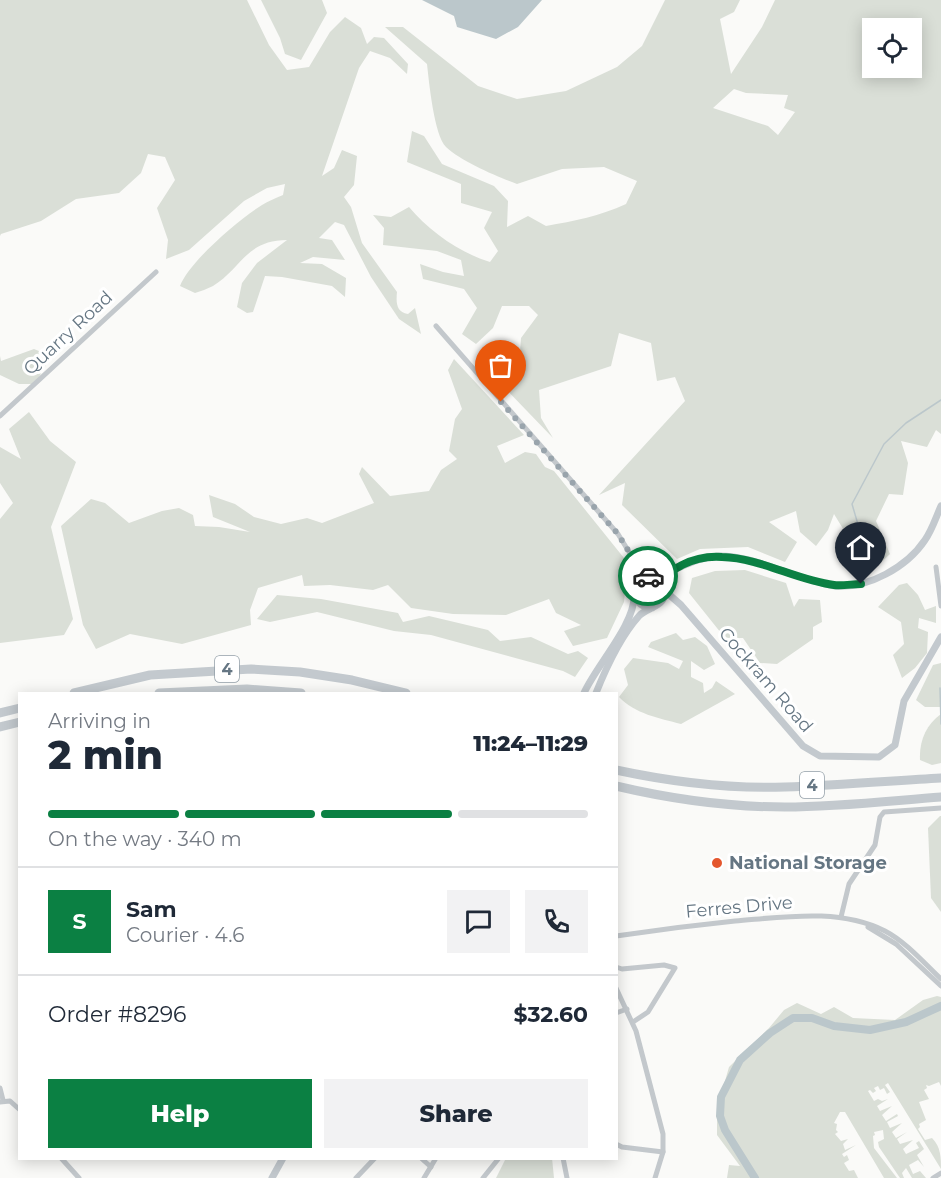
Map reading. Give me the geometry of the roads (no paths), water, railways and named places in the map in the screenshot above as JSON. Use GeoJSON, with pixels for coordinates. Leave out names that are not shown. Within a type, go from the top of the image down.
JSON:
{"type":"FeatureCollection","features":[{"type":"Feature","properties":{"kind":"highway","name":"4"},"geometry":{"type":"LineString","coordinates":[[78,692],[150,675],[241,669],[300,672],[361,682],[402,692]]}},
{"type":"Feature","properties":{"kind":"highway","name":"4"},"geometry":{"type":"LineString","coordinates":[[181,692],[247,689],[288,692]]}},
{"type":"Feature","properties":{"kind":"highway"},"geometry":{"type":"LineString","coordinates":[[0,713],[18,708]]}},
{"type":"Feature","properties":{"kind":"highway"},"geometry":{"type":"LineString","coordinates":[[0,727],[18,722]]}},
{"type":"Feature","properties":{"kind":"highway","name":"4"},"geometry":{"type":"LineString","coordinates":[[618,770],[684,783],[756,787],[941,778]]}},
{"type":"Feature","properties":{"kind":"highway","name":"4"},"geometry":{"type":"LineString","coordinates":[[618,786],[678,798],[745,806],[810,806],[941,797]]}},
{"type":"Feature","properties":{"kind":"main road"},"geometry":{"type":"LineString","coordinates":[[585,692],[624,627],[634,606],[634,594],[638,582],[669,573],[701,558],[737,557],[835,586],[861,584],[896,568],[911,556],[925,540],[941,506]]}},
{"type":"Feature","properties":{"kind":"main road"},"geometry":{"type":"LineString","coordinates":[[596,692],[606,668],[640,614],[660,603],[669,573]]}},
{"type":"Feature","properties":{"kind":"main road"},"geometry":{"type":"LineString","coordinates":[[651,577],[663,583],[665,590]]}},
{"type":"Feature","properties":{"kind":"main road","name":"Cockram Road"},"geometry":{"type":"LineString","coordinates":[[665,590],[681,605],[803,746],[820,756],[879,756],[895,745],[904,700],[941,637]]}},
{"type":"Feature","properties":{"kind":"main road"},"geometry":{"type":"LineString","coordinates":[[634,594],[642,606],[652,608]]}},
{"type":"Feature","properties":{"kind":"main road"},"geometry":{"type":"LineString","coordinates":[[660,603],[681,605]]}},
{"type":"Feature","properties":{"kind":"main road"},"geometry":{"type":"LineString","coordinates":[[272,1178],[282,1160]]}},
{"type":"Feature","properties":{"kind":"street","name":"Quarry Road"},"geometry":{"type":"LineString","coordinates":[[0,416],[156,272]]}},
{"type":"Feature","properties":{"kind":"street"},"geometry":{"type":"LineString","coordinates":[[436,326],[618,534],[637,565],[651,577]]}},
{"type":"Feature","properties":{"kind":"street"},"geometry":{"type":"LineString","coordinates":[[637,565],[638,582]]}},
{"type":"Feature","properties":{"kind":"street"},"geometry":{"type":"LineString","coordinates":[[936,567],[941,606]]}},
{"type":"Feature","properties":{"kind":"street"},"geometry":{"type":"LineString","coordinates":[[841,917],[849,884],[875,845],[880,817],[884,812],[941,808]]}},
{"type":"Feature","properties":{"kind":"street","name":"Ferres Drive"},"geometry":{"type":"LineString","coordinates":[[618,936],[756,920],[815,916],[841,917],[864,924],[892,940],[941,979]]}},
{"type":"Feature","properties":{"kind":"street","name":"Ferres Drive"},"geometry":{"type":"LineString","coordinates":[[916,959],[941,986]]}},
{"type":"Feature","properties":{"kind":"street"},"geometry":{"type":"LineString","coordinates":[[619,968],[664,965],[675,968],[648,1012],[633,1022]]}},
{"type":"Feature","properties":{"kind":"street"},"geometry":{"type":"LineString","coordinates":[[618,989],[633,1022],[662,1129],[663,1152],[655,1178]]}},
{"type":"Feature","properties":{"kind":"street"},"geometry":{"type":"LineString","coordinates":[[618,1012],[627,1009]]}},
{"type":"Feature","properties":{"kind":"street"},"geometry":{"type":"LineString","coordinates":[[0,1088],[2,1101],[13,1103],[18,1108]]}},
{"type":"Feature","properties":{"kind":"street"},"geometry":{"type":"LineString","coordinates":[[618,1145],[663,1152]]}},
{"type":"Feature","properties":{"kind":"street"},"geometry":{"type":"LineString","coordinates":[[63,1160],[79,1178]]}},
{"type":"Feature","properties":{"kind":"street"},"geometry":{"type":"LineString","coordinates":[[356,1178],[373,1160]]}},
{"type":"Feature","properties":{"kind":"street"},"geometry":{"type":"LineString","coordinates":[[423,1160],[431,1167]]}},
{"type":"Feature","properties":{"kind":"street"},"geometry":{"type":"LineString","coordinates":[[424,1178],[435,1160]]}},
{"type":"Feature","properties":{"kind":"street"},"geometry":{"type":"LineString","coordinates":[[483,1178],[497,1160]]}},
{"type":"Feature","properties":{"kind":"street"},"geometry":{"type":"LineString","coordinates":[[563,1160],[567,1178]]}},
{"type":"Feature","properties":{"kind":"street"},"geometry":{"type":"LineString","coordinates":[[933,1178],[941,1173]]}},
{"type":"Feature","properties":{"kind":"waterway"},"geometry":{"type":"LineString","coordinates":[[864,545],[852,504],[884,444],[906,423],[941,400]]}},
{"type":"Feature","properties":{"kind":"waterway"},"geometry":{"type":"LineString","coordinates":[[940,688],[941,724]]}},
{"type":"Feature","properties":{"kind":"waterway"},"geometry":{"type":"LineString","coordinates":[[755,1178],[725,1130],[720,1116],[721,1097],[740,1060],[770,1033],[793,1018],[812,1018],[834,1026],[870,1030],[906,1022],[941,1006]]}},
{"type":"Feature","properties":{"kind":"place","name":"National Storage"},"geometry":{"type":"Point","coordinates":[717,863]}}]}
